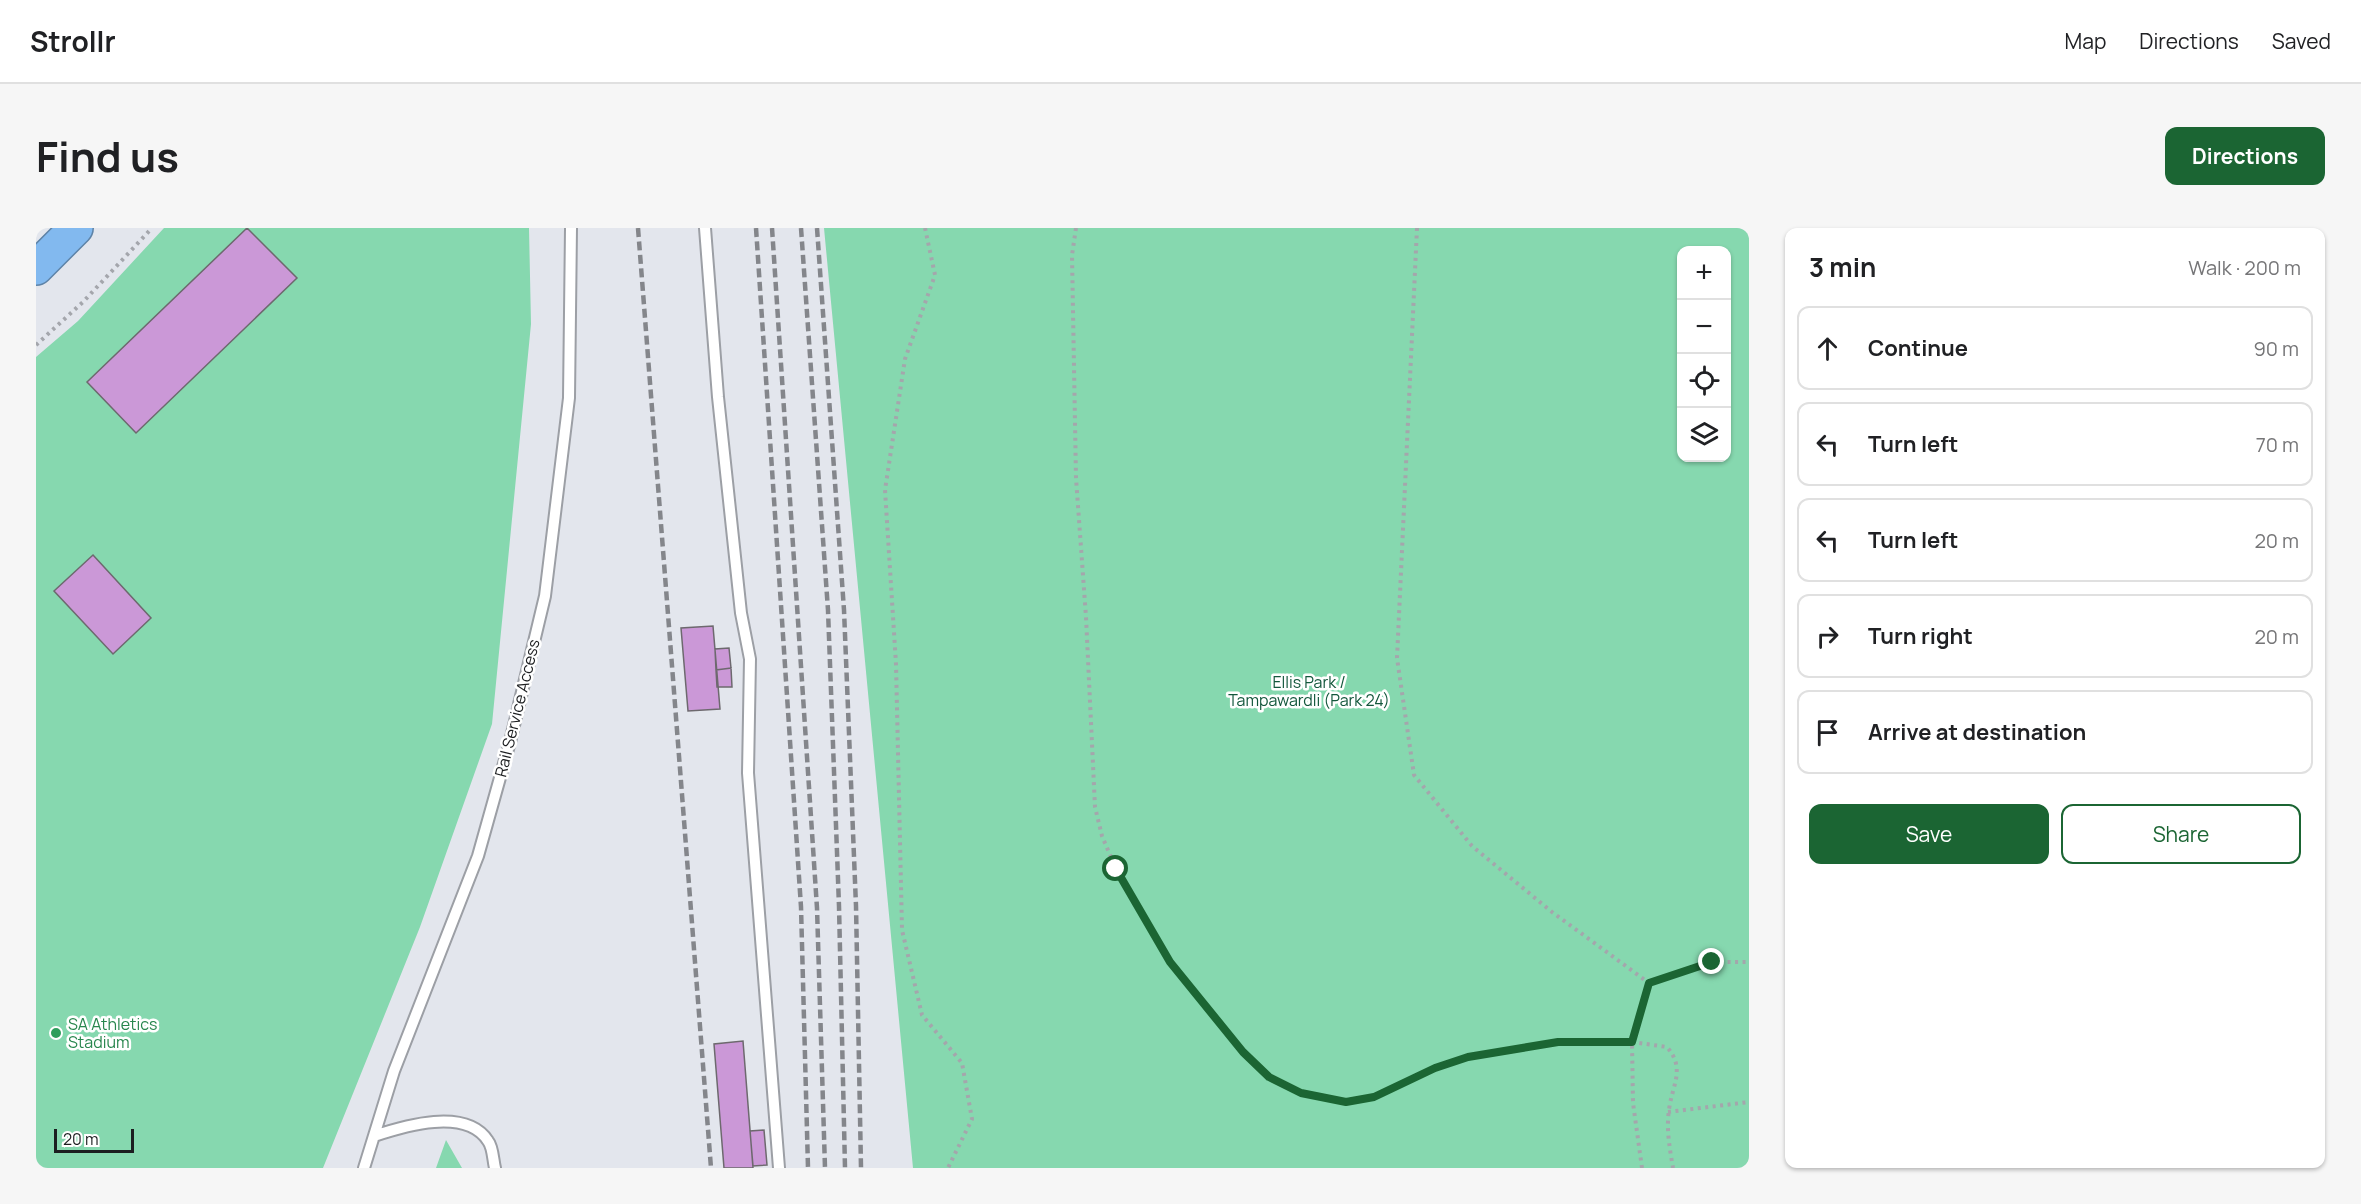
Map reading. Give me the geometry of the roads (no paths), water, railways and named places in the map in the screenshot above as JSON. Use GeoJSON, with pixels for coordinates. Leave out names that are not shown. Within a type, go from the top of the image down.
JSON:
{"type":"FeatureCollection","features":[{"type":"Feature","properties":{"kind":"highway"},"geometry":{"type":"LineString","coordinates":[[36,268],[76,228]]}},
{"type":"Feature","properties":{"kind":"lane","name":"Rail Service Access"},"geometry":{"type":"LineString","coordinates":[[364,1168],[394,1071],[478,856],[510,742],[545,596],[569,398],[571,228]]}},
{"type":"Feature","properties":{"kind":"lane"},"geometry":{"type":"LineString","coordinates":[[705,228],[718,397],[741,613],[750,659],[747,773],[779,1168]]}},
{"type":"Feature","properties":{"kind":"lane"},"geometry":{"type":"LineString","coordinates":[[374,1136],[407,1126],[432,1122],[471,1125],[489,1141],[495,1168]]}},
{"type":"Feature","properties":{"kind":"railway"},"geometry":{"type":"LineString","coordinates":[[638,228],[711,1168]]}},
{"type":"Feature","properties":{"kind":"railway"},"geometry":{"type":"LineString","coordinates":[[756,228],[801,907],[808,1168]]}},
{"type":"Feature","properties":{"kind":"railway"},"geometry":{"type":"LineString","coordinates":[[772,228],[817,908],[825,1168]]}},
{"type":"Feature","properties":{"kind":"railway"},"geometry":{"type":"LineString","coordinates":[[801,228],[828,610],[839,906],[845,1168]]}},
{"type":"Feature","properties":{"kind":"railway"},"geometry":{"type":"LineString","coordinates":[[817,228],[844,610],[856,906],[861,1168]]}},
{"type":"Feature","properties":{"kind":"place","name":"SA Athletics Stadium"},"geometry":{"type":"Point","coordinates":[56,1033]}},
{"type":"Feature","properties":{"kind":"park label","name":"Ellis Park / Tampawardli (Park 24)"},"geometry":{"type":"Point","coordinates":[1309,691]}}]}
